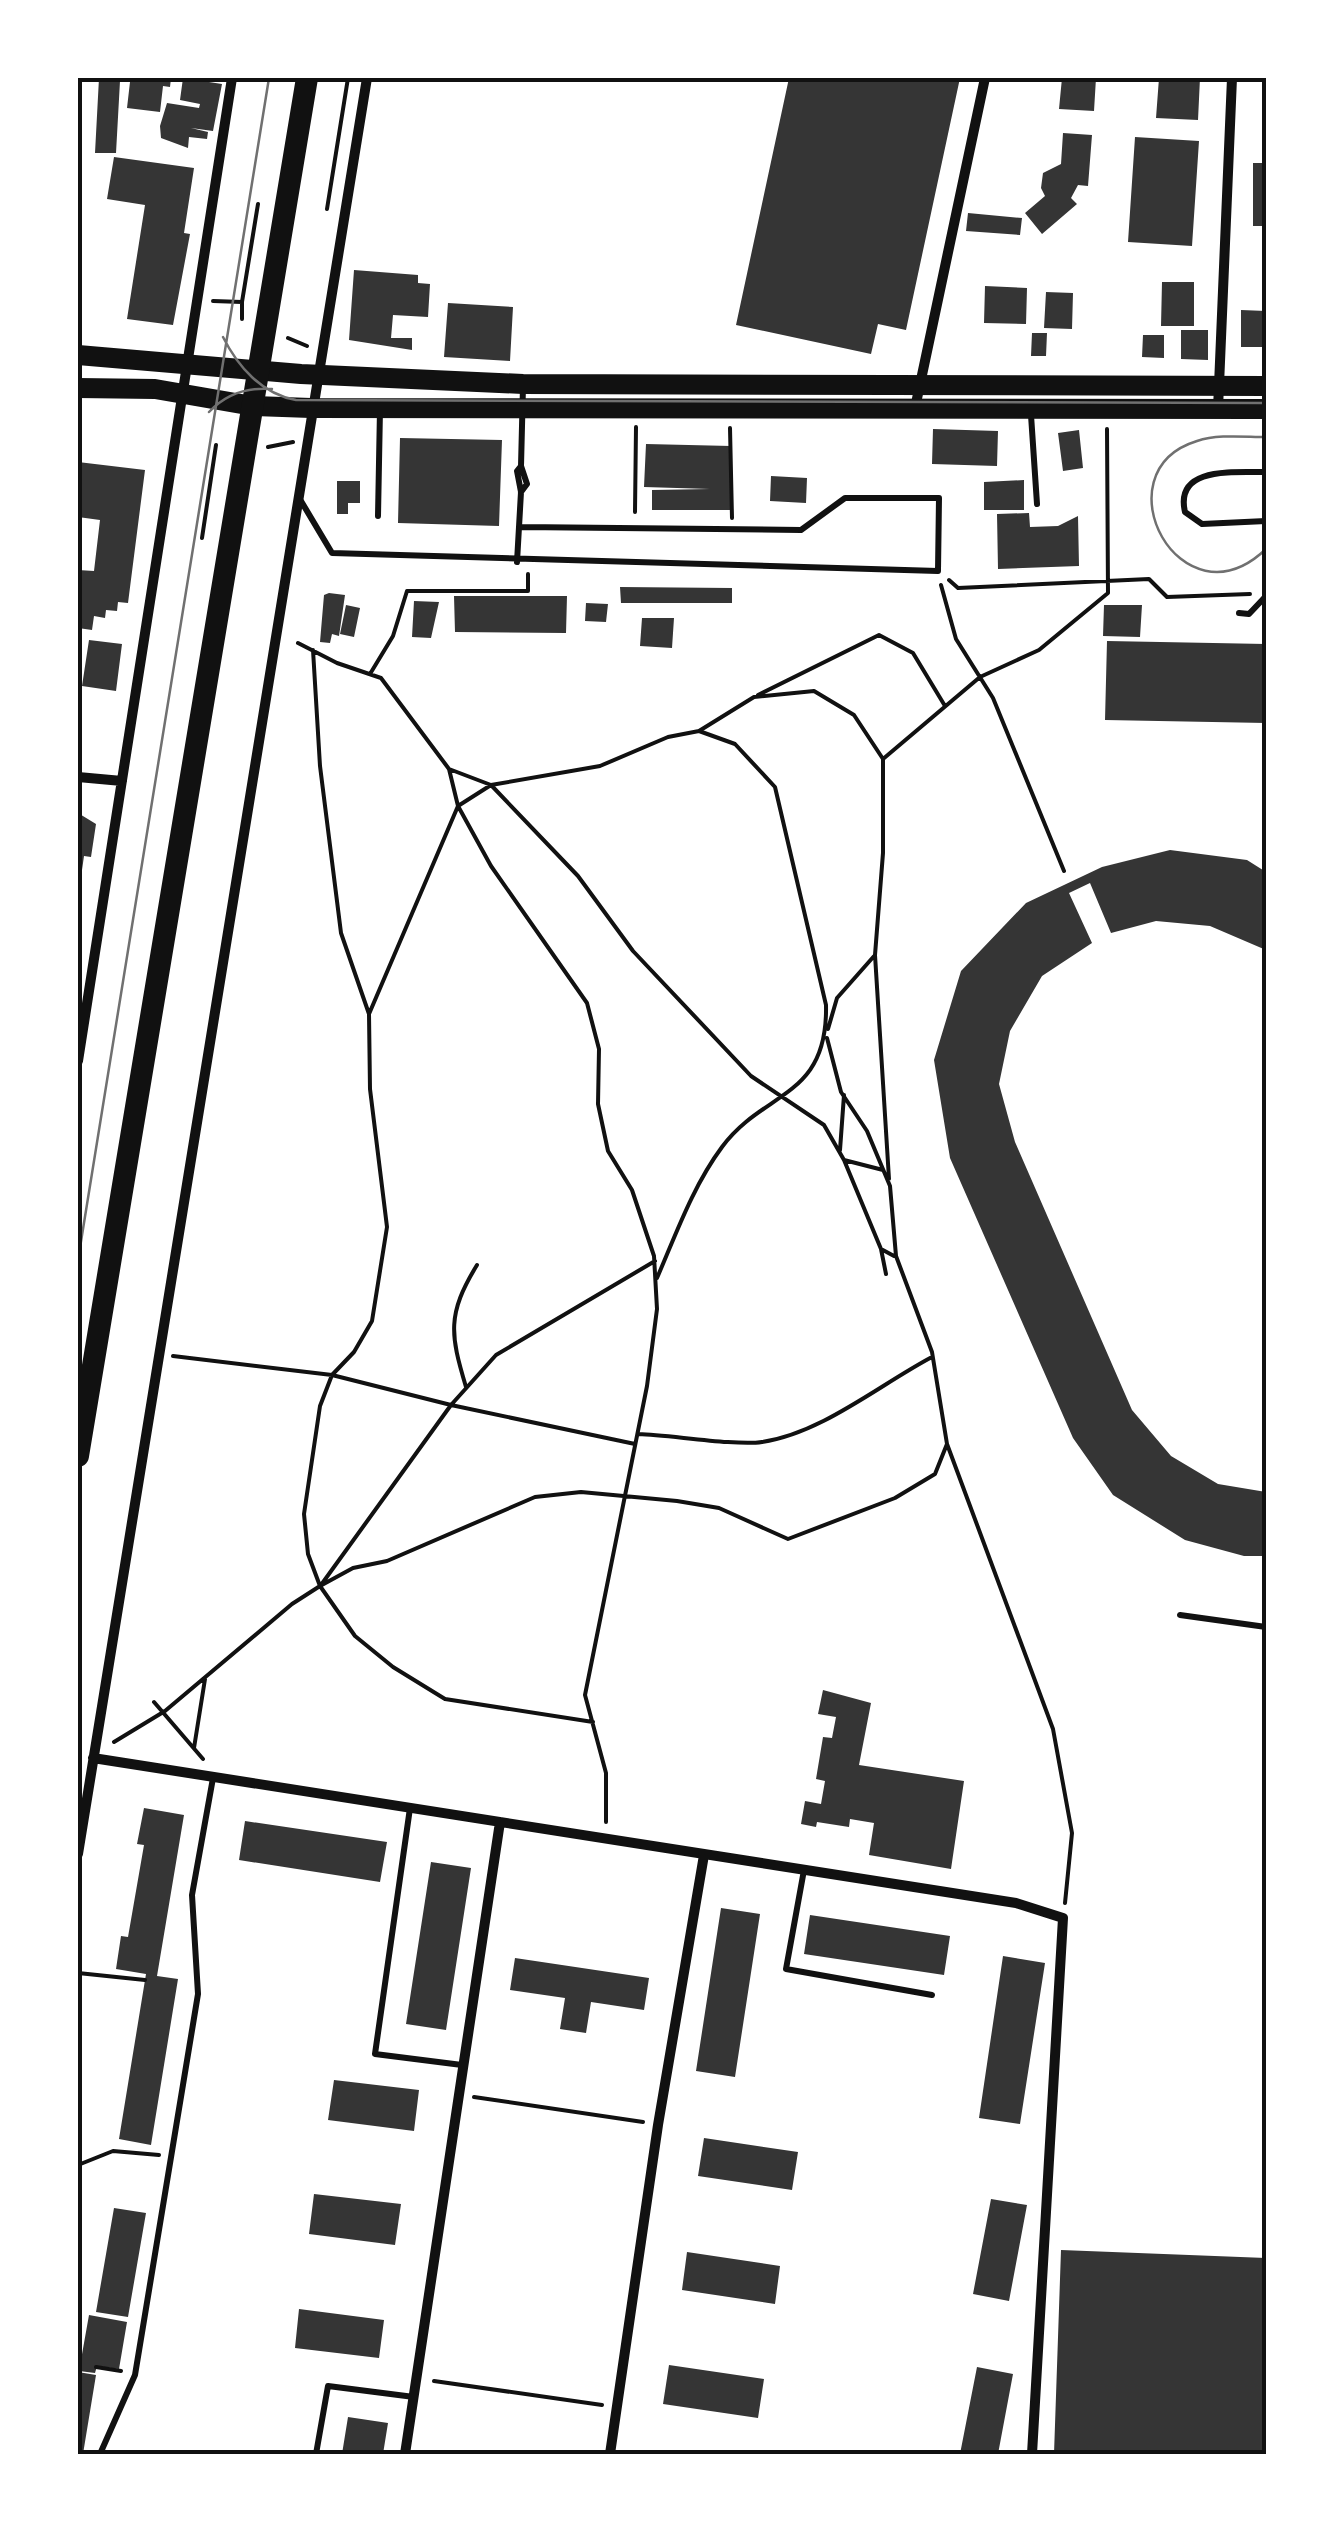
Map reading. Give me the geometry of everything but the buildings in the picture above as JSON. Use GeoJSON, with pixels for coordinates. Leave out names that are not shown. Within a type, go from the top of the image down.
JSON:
{"type":"FeatureCollection","features":[{"type":"Feature","properties":{"kind":"main road"},"geometry":{"type":"LineString","coordinates":[[78,1456],[307,78]]}},
{"type":"Feature","properties":{"kind":"main road"},"geometry":{"type":"LineString","coordinates":[[78,356],[259,372],[523,384],[1266,386]]}},
{"type":"Feature","properties":{"kind":"main road"},"geometry":{"type":"LineString","coordinates":[[78,388],[183,393],[253,406],[311,408],[1266,409]]}},
{"type":"Feature","properties":{"kind":"street"},"geometry":{"type":"LineString","coordinates":[[78,1061],[232,78]]}},
{"type":"Feature","properties":{"kind":"street"},"geometry":{"type":"LineString","coordinates":[[78,1854],[367,78]]}},
{"type":"Feature","properties":{"kind":"street"},"geometry":{"type":"LineString","coordinates":[[915,408],[985,78]]}},
{"type":"Feature","properties":{"kind":"street"},"geometry":{"type":"LineString","coordinates":[[1218,409],[1232,78]]}},
{"type":"Feature","properties":{"kind":"street"},"geometry":{"type":"LineString","coordinates":[[78,777],[122,782]]}},
{"type":"Feature","properties":{"kind":"street"},"geometry":{"type":"LineString","coordinates":[[93,1758],[1016,1902],[1064,1918],[1032,2454]]}},
{"type":"Feature","properties":{"kind":"street"},"geometry":{"type":"LineString","coordinates":[[405,2454],[500,1822]]}},
{"type":"Feature","properties":{"kind":"street"},"geometry":{"type":"LineString","coordinates":[[610,2454],[658,2124],[704,1854]]}},
{"type":"Feature","properties":{"kind":"lane"},"geometry":{"type":"LineString","coordinates":[[517,562],[521,492],[527,484],[521,466],[523,384]]}},
{"type":"Feature","properties":{"kind":"lane"},"geometry":{"type":"LineString","coordinates":[[378,516],[380,408]]}},
{"type":"Feature","properties":{"kind":"lane"},"geometry":{"type":"LineString","coordinates":[[1031,408],[1037,504]]}},
{"type":"Feature","properties":{"kind":"lane"},"geometry":{"type":"LineString","coordinates":[[1266,472],[1206,474],[1186,488],[1182,501],[1185,512],[1202,524],[1266,520]]}},
{"type":"Feature","properties":{"kind":"lane"},"geometry":{"type":"LineString","coordinates":[[298,495],[332,553],[517,562],[938,571],[939,498],[845,498],[802,530],[521,527]]}},
{"type":"Feature","properties":{"kind":"lane"},"geometry":{"type":"LineString","coordinates":[[1239,613],[1248,614],[1266,595]]}},
{"type":"Feature","properties":{"kind":"lane"},"geometry":{"type":"LineString","coordinates":[[1180,1615],[1266,1628]]}},
{"type":"Feature","properties":{"kind":"lane"},"geometry":{"type":"LineString","coordinates":[[100,2454],[135,2374],[198,1994],[192,1895],[215,1777]]}},
{"type":"Feature","properties":{"kind":"lane"},"geometry":{"type":"LineString","coordinates":[[410,1808],[374,2054],[462,2065]]}},
{"type":"Feature","properties":{"kind":"lane"},"geometry":{"type":"LineString","coordinates":[[804,1870],[786,1969],[932,1995]]}},
{"type":"Feature","properties":{"kind":"lane"},"geometry":{"type":"LineString","coordinates":[[316,2454],[328,2386],[414,2397]]}},
{"type":"Feature","properties":{"kind":"path"},"geometry":{"type":"LineString","coordinates":[[242,320],[258,204]]}},
{"type":"Feature","properties":{"kind":"path"},"geometry":{"type":"LineString","coordinates":[[212,301],[242,302]]}},
{"type":"Feature","properties":{"kind":"path"},"geometry":{"type":"LineString","coordinates":[[284,337],[306,345]]}},
{"type":"Feature","properties":{"kind":"path"},"geometry":{"type":"LineString","coordinates":[[634,528],[636,422]]}},
{"type":"Feature","properties":{"kind":"path"},"geometry":{"type":"LineString","coordinates":[[730,423],[732,529]]}},
{"type":"Feature","properties":{"kind":"path"},"geometry":{"type":"LineString","coordinates":[[883,759],[980,678],[1039,650],[1108,593],[1106,427]]}},
{"type":"Feature","properties":{"kind":"path"},"geometry":{"type":"LineString","coordinates":[[263,448],[294,441]]}},
{"type":"Feature","properties":{"kind":"path"},"geometry":{"type":"LineString","coordinates":[[202,538],[216,445]]}},
{"type":"Feature","properties":{"kind":"path"},"geometry":{"type":"LineString","coordinates":[[370,674],[392,636],[406,591],[528,591],[529,562]]}},
{"type":"Feature","properties":{"kind":"path"},"geometry":{"type":"LineString","coordinates":[[938,571],[958,588],[1149,579],[1167,597],[1266,595]]}},
{"type":"Feature","properties":{"kind":"path"},"geometry":{"type":"LineString","coordinates":[[938,571],[956,639],[993,698],[1064,871]]}},
{"type":"Feature","properties":{"kind":"path"},"geometry":{"type":"LineString","coordinates":[[369,1014],[458,806],[491,786],[600,766],[668,737],[699,731],[754,697],[879,635],[912,653],[945,706]]}},
{"type":"Feature","properties":{"kind":"path"},"geometry":{"type":"LineString","coordinates":[[298,643],[382,678],[449,769],[458,806],[491,866],[587,1003],[598,1049],[598,1104],[608,1151],[632,1190],[655,1261],[657,1278],[640,1434],[585,1695],[606,1773],[606,1839]]}},
{"type":"Feature","properties":{"kind":"path"},"geometry":{"type":"LineString","coordinates":[[313,649],[320,766],[341,933],[369,1014],[370,1089],[387,1227],[372,1321],[354,1352],[332,1375],[316,1424],[303,1533],[320,1586],[366,1648],[446,1698],[593,1722]]}},
{"type":"Feature","properties":{"kind":"path"},"geometry":{"type":"LineString","coordinates":[[754,697],[814,691],[854,716],[883,759],[883,853],[875,955],[886,1171]]}},
{"type":"Feature","properties":{"kind":"path"},"geometry":{"type":"LineString","coordinates":[[699,731],[735,744],[775,786],[826,1005],[826,1037],[844,1095],[886,1171],[896,1256],[932,1356],[947,1444],[1053,1728],[1072,1833],[1064,1918]]}},
{"type":"Feature","properties":{"kind":"path"},"geometry":{"type":"LineString","coordinates":[[449,769],[491,786],[578,876],[633,951],[751,1076],[824,1126],[844,1160],[881,1250],[886,1274]]}},
{"type":"Feature","properties":{"kind":"path"},"geometry":{"type":"LineString","coordinates":[[657,1278],[688,1208],[724,1144],[784,1099],[808,1070],[826,1037],[837,998],[875,955]]}},
{"type":"Feature","properties":{"kind":"path"},"geometry":{"type":"LineString","coordinates":[[840,1152],[844,1095]]}},
{"type":"Feature","properties":{"kind":"path"},"geometry":{"type":"LineString","coordinates":[[844,1160],[886,1171]]}},
{"type":"Feature","properties":{"kind":"path"},"geometry":{"type":"LineString","coordinates":[[881,1250],[896,1256]]}},
{"type":"Feature","properties":{"kind":"path"},"geometry":{"type":"LineString","coordinates":[[320,1586],[451,1405],[496,1355],[655,1261]]}},
{"type":"Feature","properties":{"kind":"path"},"geometry":{"type":"LineString","coordinates":[[466,1387],[451,1338],[456,1306],[477,1265]]}},
{"type":"Feature","properties":{"kind":"path"},"geometry":{"type":"LineString","coordinates":[[160,1354],[332,1375],[635,1444]]}},
{"type":"Feature","properties":{"kind":"path"},"geometry":{"type":"LineString","coordinates":[[640,1434],[761,1443],[837,1416],[875,1386],[932,1356]]}},
{"type":"Feature","properties":{"kind":"path"},"geometry":{"type":"LineString","coordinates":[[110,1744],[165,1711],[292,1604],[320,1586],[353,1568],[387,1561],[535,1498],[581,1492],[626,1494],[719,1508],[788,1539],[896,1498],[934,1474],[947,1444]]}},
{"type":"Feature","properties":{"kind":"path"},"geometry":{"type":"LineString","coordinates":[[194,1748],[205,1679]]}},
{"type":"Feature","properties":{"kind":"path"},"geometry":{"type":"LineString","coordinates":[[154,1702],[215,1777]]}},
{"type":"Feature","properties":{"kind":"path"},"geometry":{"type":"LineString","coordinates":[[78,1973],[145,1980]]}},
{"type":"Feature","properties":{"kind":"path"},"geometry":{"type":"LineString","coordinates":[[458,2094],[658,2124]]}},
{"type":"Feature","properties":{"kind":"path"},"geometry":{"type":"LineString","coordinates":[[78,2165],[113,2151],[171,2156]]}},
{"type":"Feature","properties":{"kind":"path"},"geometry":{"type":"LineString","coordinates":[[96,2367],[135,2374]]}},
{"type":"Feature","properties":{"kind":"path"},"geometry":{"type":"LineString","coordinates":[[417,2378],[617,2407]]}},
{"type":"Feature","properties":{"kind":"tram line"},"geometry":{"type":"LineString","coordinates":[[78,1260],[269,78]]}},
{"type":"Feature","properties":{"kind":"tram line"},"geometry":{"type":"LineString","coordinates":[[223,337],[252,378],[272,392],[296,400],[1266,403]]}},
{"type":"Feature","properties":{"kind":"tram line"},"geometry":{"type":"LineString","coordinates":[[209,412],[238,393],[272,389]]}},
{"type":"Feature","properties":{"kind":"tram line"},"geometry":{"type":"LineString","coordinates":[[1266,437],[1205,439],[1168,458],[1154,482],[1152,510],[1162,537],[1180,559],[1205,571],[1235,569],[1266,549]]}}]}
